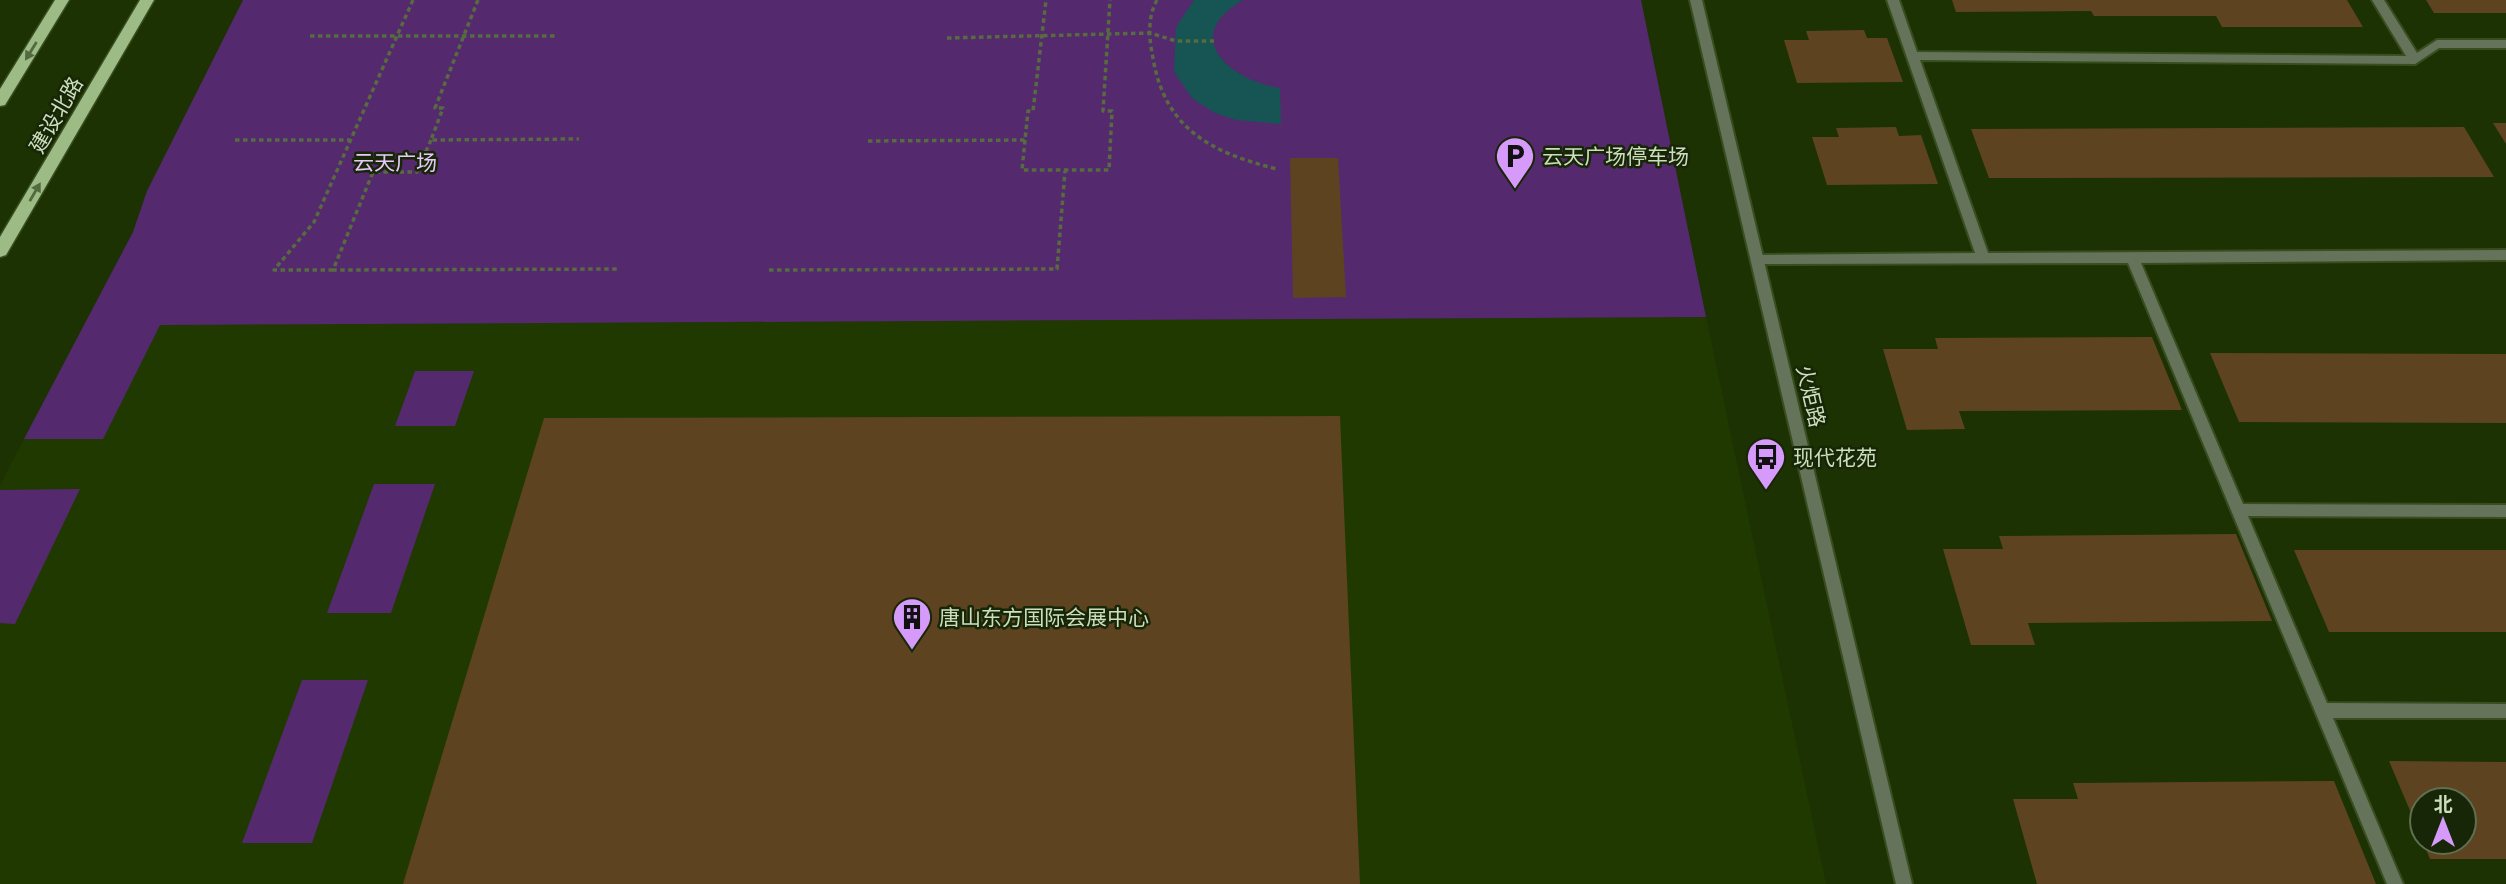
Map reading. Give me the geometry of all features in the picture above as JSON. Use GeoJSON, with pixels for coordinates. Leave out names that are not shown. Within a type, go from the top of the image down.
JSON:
{"type":"FeatureCollection","features":[{"type":"Feature","properties":{"kind":"main road"},"geometry":{"type":"LineString","coordinates":[[0,101],[6,81],[62,0]]}},
{"type":"Feature","properties":{"kind":"main road","name":"建设北路"},"geometry":{"type":"LineString","coordinates":[[0,251],[147,0]]}},
{"type":"Feature","properties":{"kind":"street","name":"火炬路"},"geometry":{"type":"LineString","coordinates":[[1696,0],[1904,884]]}},
{"type":"Feature","properties":{"kind":"street"},"geometry":{"type":"LineString","coordinates":[[1893,0],[1983,258]]}},
{"type":"Feature","properties":{"kind":"street"},"geometry":{"type":"LineString","coordinates":[[2378,0],[2415,60]]}},
{"type":"Feature","properties":{"kind":"street"},"geometry":{"type":"LineString","coordinates":[[1912,56],[2415,60],[2437,44],[2506,44]]}},
{"type":"Feature","properties":{"kind":"street"},"geometry":{"type":"LineString","coordinates":[[1757,260],[2506,255]]}},
{"type":"Feature","properties":{"kind":"street"},"geometry":{"type":"LineString","coordinates":[[2133,257],[2395,884]]}},
{"type":"Feature","properties":{"kind":"street"},"geometry":{"type":"LineString","coordinates":[[2237,510],[2506,511]]}},
{"type":"Feature","properties":{"kind":"street"},"geometry":{"type":"LineString","coordinates":[[2322,710],[2506,711]]}},
{"type":"Feature","properties":{"kind":"path"},"geometry":{"type":"LineString","coordinates":[[413,0],[314,222],[274,270],[617,269]]}},
{"type":"Feature","properties":{"kind":"path"},"geometry":{"type":"LineString","coordinates":[[332,270],[373,172],[416,172],[443,108],[435,108],[478,0]]}},
{"type":"Feature","properties":{"kind":"path"},"geometry":{"type":"LineString","coordinates":[[1046,0],[1033,111],[1028,111],[1022,170],[1108,170],[1112,111],[1103,111],[1110,0]]}},
{"type":"Feature","properties":{"kind":"path"},"geometry":{"type":"LineString","coordinates":[[1157,0],[1152,8],[1150,33],[1153,69],[1168,110],[1197,138],[1219,150],[1240,161],[1277,169]]}},
{"type":"Feature","properties":{"kind":"path"},"geometry":{"type":"LineString","coordinates":[[947,38],[1150,33],[1176,41],[1214,41]]}},
{"type":"Feature","properties":{"kind":"path"},"geometry":{"type":"LineString","coordinates":[[310,36],[557,36]]}},
{"type":"Feature","properties":{"kind":"path"},"geometry":{"type":"LineString","coordinates":[[431,140],[579,139]]}},
{"type":"Feature","properties":{"kind":"path"},"geometry":{"type":"LineString","coordinates":[[235,140],[350,140]]}},
{"type":"Feature","properties":{"kind":"path"},"geometry":{"type":"LineString","coordinates":[[868,141],[1025,140]]}},
{"type":"Feature","properties":{"kind":"path"},"geometry":{"type":"LineString","coordinates":[[769,270],[1057,269],[1065,171]]}},
{"type":"Feature","properties":{"kind":"shaded area"},"geometry":{"type":"Polygon","coordinates":[[[1706,317],[1826,884],[0,884],[0,485],[84,325],[1706,317]]]}},
{"type":"Feature","properties":{"kind":"green space","name":"云天广场"},"geometry":{"type":"Polygon","coordinates":[[[243,0],[1641,0],[1706,317],[160,325],[103,439],[24,439],[133,232],[147,191],[243,0]]]}},
{"type":"Feature","properties":{"kind":"green space"},"geometry":{"type":"Polygon","coordinates":[[[415,371],[474,371],[455,426],[395,426],[415,371]]]}},
{"type":"Feature","properties":{"kind":"green space"},"geometry":{"type":"Polygon","coordinates":[[[374,484],[435,484],[391,613],[327,613],[374,484]]]}},
{"type":"Feature","properties":{"kind":"green space"},"geometry":{"type":"Polygon","coordinates":[[[80,489],[15,624],[0,623],[0,490],[80,489]]]}},
{"type":"Feature","properties":{"kind":"green space"},"geometry":{"type":"Polygon","coordinates":[[[302,680],[368,680],[312,843],[242,843],[302,680]]]}},
{"type":"Feature","properties":{"kind":"water"},"geometry":{"type":"Polygon","coordinates":[[[1194,0],[1243,0],[1224,14],[1215,28],[1213,42],[1219,55],[1229,66],[1244,76],[1280,88],[1281,124],[1236,120],[1215,113],[1193,99],[1174,72],[1176,27],[1194,0]]]}},
{"type":"Feature","properties":{"kind":"building"},"geometry":{"type":"Polygon","coordinates":[[[1952,0],[2347,0],[2363,27],[2222,27],[2216,16],[2094,16],[2091,11],[1956,12],[1952,0]]]}},
{"type":"Feature","properties":{"kind":"building"},"geometry":{"type":"Polygon","coordinates":[[[2426,0],[2506,0],[2506,13],[2434,13],[2426,0]]]}},
{"type":"Feature","properties":{"kind":"building"},"geometry":{"type":"Polygon","coordinates":[[[1864,30],[1867,38],[1887,38],[1903,82],[1797,83],[1784,40],[1809,40],[1806,31],[1864,30]]]}},
{"type":"Feature","properties":{"kind":"building"},"geometry":{"type":"Polygon","coordinates":[[[2493,123],[2506,123],[2506,144],[2493,123]]]}},
{"type":"Feature","properties":{"kind":"building"},"geometry":{"type":"Polygon","coordinates":[[[1896,127],[1899,136],[1921,135],[1938,184],[1827,185],[1812,137],[1839,137],[1836,128],[1896,127]]]}},
{"type":"Feature","properties":{"kind":"building"},"geometry":{"type":"Polygon","coordinates":[[[2464,127],[2494,177],[1989,178],[1971,129],[2464,127]]]}},
{"type":"Feature","properties":{"kind":"building"},"geometry":{"type":"Polygon","coordinates":[[[1290,158],[1338,158],[1346,297],[1293,298],[1290,158]]]}},
{"type":"Feature","properties":{"kind":"building"},"geometry":{"type":"Polygon","coordinates":[[[2152,337],[2182,410],[1959,411],[1965,429],[1907,430],[1883,349],[1938,349],[1935,338],[2152,337]]]}},
{"type":"Feature","properties":{"kind":"building"},"geometry":{"type":"Polygon","coordinates":[[[2210,353],[2506,354],[2506,423],[2239,422],[2210,353]]]}},
{"type":"Feature","properties":{"kind":"building","name":"唐山东方国际会展中心"},"geometry":{"type":"Polygon","coordinates":[[[1340,416],[1360,884],[403,884],[544,418],[1340,416]]]}},
{"type":"Feature","properties":{"kind":"building"},"geometry":{"type":"Polygon","coordinates":[[[2236,534],[2272,621],[2028,623],[2035,645],[1971,645],[1943,549],[2003,549],[1999,536],[2236,534]]]}},
{"type":"Feature","properties":{"kind":"building"},"geometry":{"type":"Polygon","coordinates":[[[2294,550],[2506,550],[2506,632],[2329,632],[2294,550]]]}},
{"type":"Feature","properties":{"kind":"building"},"geometry":{"type":"Polygon","coordinates":[[[2389,761],[2506,762],[2506,859],[2430,859],[2429,856],[2478,856],[2478,786],[2408,786],[2408,806],[2389,761]]]}},
{"type":"Feature","properties":{"kind":"building"},"geometry":{"type":"Polygon","coordinates":[[[2334,781],[2376,884],[2037,884],[2013,799],[2078,799],[2073,783],[2334,781]]]}},
{"type":"Feature","properties":{"kind":"place","name":"云天广场停车场"},"geometry":{"type":"Point","coordinates":[1515,190]}},
{"type":"Feature","properties":{"kind":"place","name":"现代花苑"},"geometry":{"type":"Point","coordinates":[1766,491]}},
{"type":"Feature","properties":{"kind":"place","name":"唐山东方国际会展中心"},"geometry":{"type":"Point","coordinates":[912,651]}}]}
